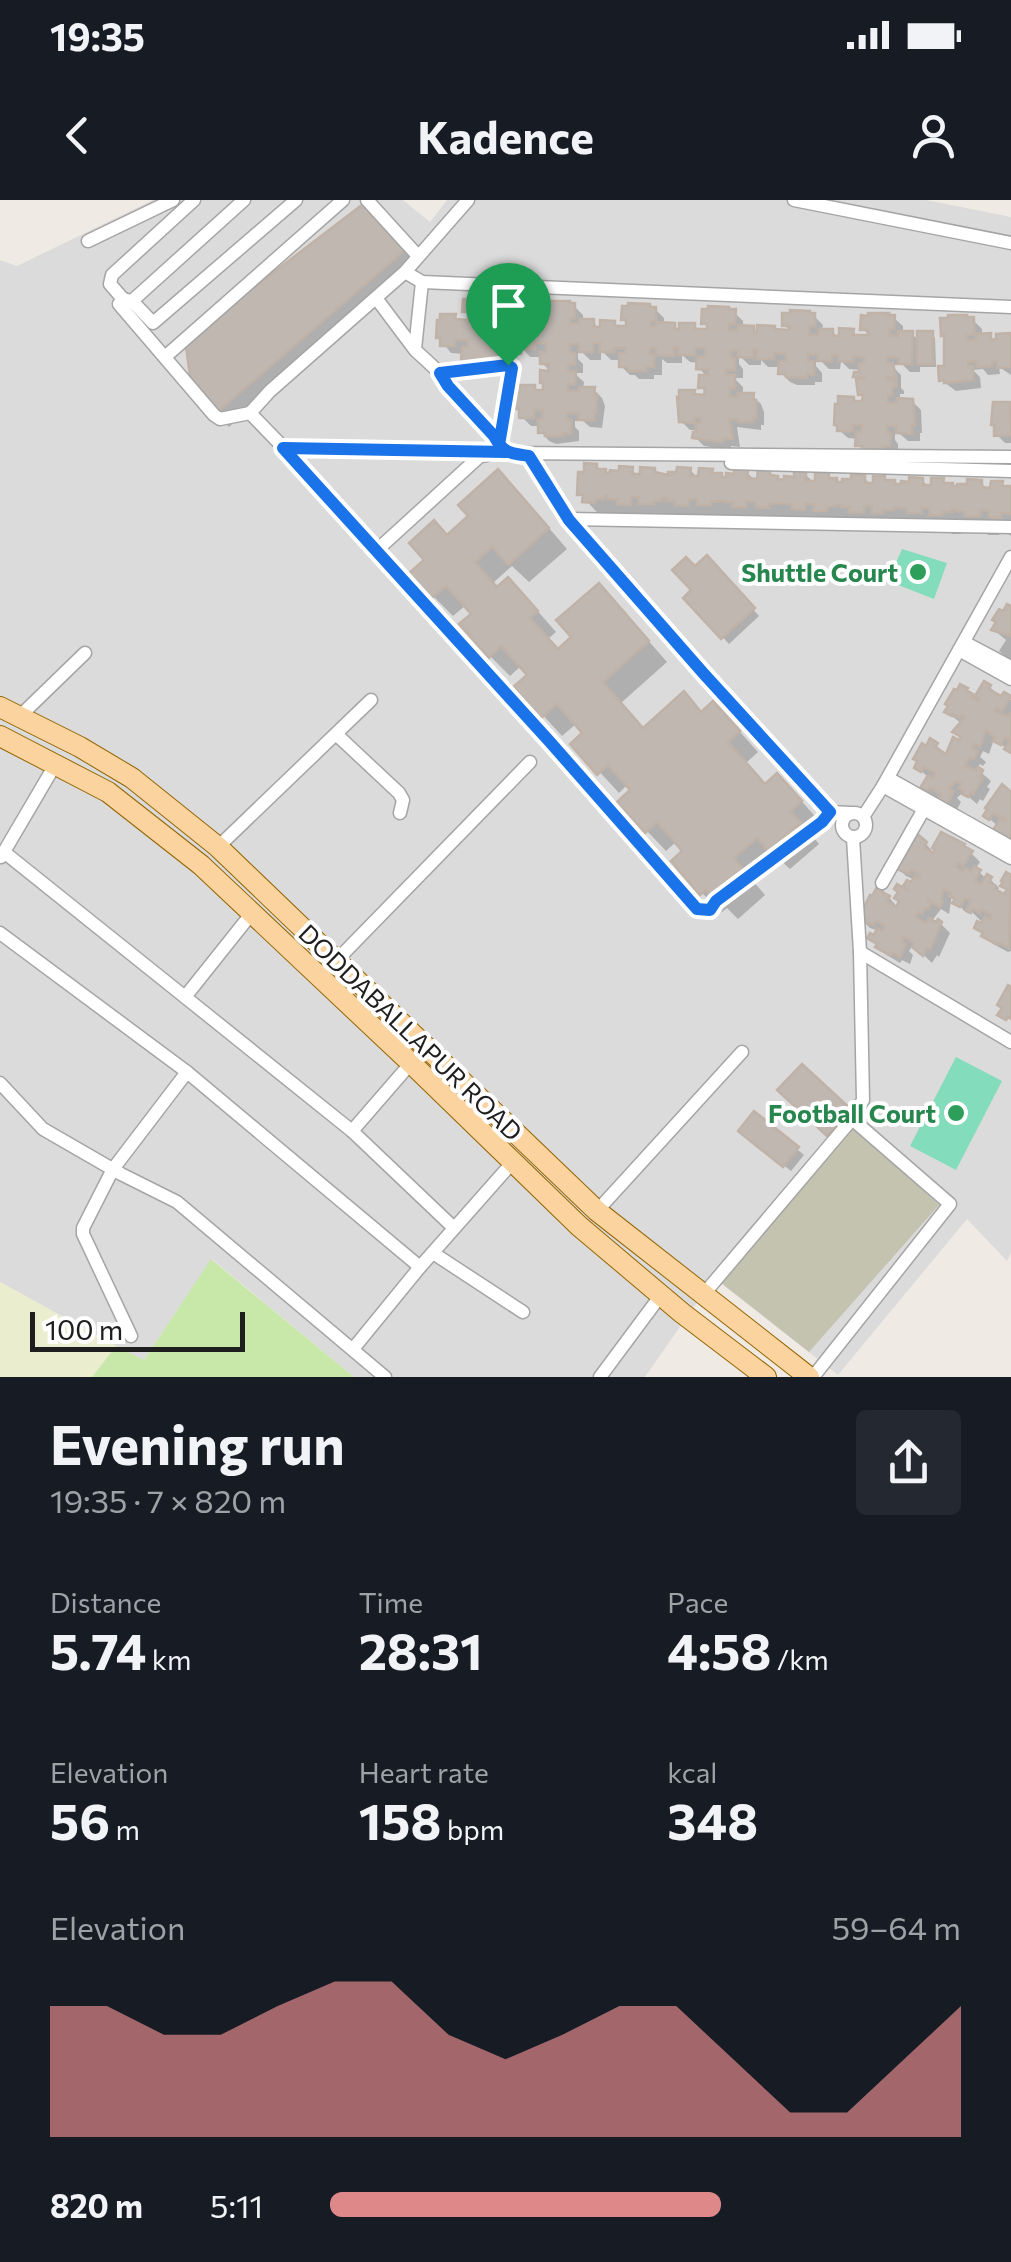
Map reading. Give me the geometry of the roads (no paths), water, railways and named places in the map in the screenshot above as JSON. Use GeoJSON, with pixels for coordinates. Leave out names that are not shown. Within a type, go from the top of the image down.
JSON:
{"type":"FeatureCollection","features":[{"type":"Feature","properties":{"kind":"main road","name":"DODDABALLAPUR ROAD"},"geometry":{"type":"LineString","coordinates":[[10,712],[80,746],[132,778],[218,847],[598,1211],[811,1377]]}},
{"type":"Feature","properties":{"kind":"main road","name":"DODDABALLAPUR ROAD"},"geometry":{"type":"LineString","coordinates":[[0,736],[109,793],[201,865],[579,1226],[766,1377]]}},
{"type":"Feature","properties":{"kind":"street"},"geometry":{"type":"LineString","coordinates":[[88,241],[173,200]]}},
{"type":"Feature","properties":{"kind":"street"},"geometry":{"type":"LineString","coordinates":[[194,200],[112,275],[110,284],[153,322],[296,200]]}},
{"type":"Feature","properties":{"kind":"street"},"geometry":{"type":"LineString","coordinates":[[244,200],[119,304],[220,419],[250,413],[270,390],[405,272],[468,200]]}},
{"type":"Feature","properties":{"kind":"street"},"geometry":{"type":"LineString","coordinates":[[166,356],[343,200]]}},
{"type":"Feature","properties":{"kind":"street"},"geometry":{"type":"LineString","coordinates":[[366,200],[418,256]]}},
{"type":"Feature","properties":{"kind":"street"},"geometry":{"type":"LineString","coordinates":[[794,200],[1011,243]]}},
{"type":"Feature","properties":{"kind":"street"},"geometry":{"type":"LineString","coordinates":[[405,272],[422,282],[1011,307]]}},
{"type":"Feature","properties":{"kind":"street"},"geometry":{"type":"LineString","coordinates":[[415,350],[422,282]]}},
{"type":"Feature","properties":{"kind":"street"},"geometry":{"type":"LineString","coordinates":[[376,298],[415,350],[440,373],[502,450]]}},
{"type":"Feature","properties":{"kind":"street"},"geometry":{"type":"LineString","coordinates":[[440,373],[505,365],[512,368],[502,450]]}},
{"type":"Feature","properties":{"kind":"street"},"geometry":{"type":"LineString","coordinates":[[250,413],[697,909],[710,910],[716,901],[830,812]]}},
{"type":"Feature","properties":{"kind":"street"},"geometry":{"type":"LineString","coordinates":[[283,448],[1011,456]]}},
{"type":"Feature","properties":{"kind":"street"},"geometry":{"type":"LineString","coordinates":[[376,551],[480,456],[502,450],[529,456],[1011,471]]}},
{"type":"Feature","properties":{"kind":"street"},"geometry":{"type":"LineString","coordinates":[[529,456],[569,520],[830,812],[856,815],[866,821],[862,834],[853,838]]}},
{"type":"Feature","properties":{"kind":"street"},"geometry":{"type":"LineString","coordinates":[[569,520],[1011,527]]}},
{"type":"Feature","properties":{"kind":"street"},"geometry":{"type":"LineString","coordinates":[[853,838],[844,833],[841,824],[845,815],[856,815],[886,782],[1011,557]]}},
{"type":"Feature","properties":{"kind":"street"},"geometry":{"type":"LineString","coordinates":[[961,646],[1011,668]]}},
{"type":"Feature","properties":{"kind":"street"},"geometry":{"type":"LineString","coordinates":[[961,646],[1011,679]]}},
{"type":"Feature","properties":{"kind":"street"},"geometry":{"type":"LineString","coordinates":[[10,712],[86,653]]}},
{"type":"Feature","properties":{"kind":"street"},"geometry":{"type":"LineString","coordinates":[[218,847],[371,700]]}},
{"type":"Feature","properties":{"kind":"street"},"geometry":{"type":"LineString","coordinates":[[337,736],[399,793],[403,800],[400,813]]}},
{"type":"Feature","properties":{"kind":"street"},"geometry":{"type":"LineString","coordinates":[[338,960],[530,762]]}},
{"type":"Feature","properties":{"kind":"street"},"geometry":{"type":"LineString","coordinates":[[55,764],[2,855],[352,1131],[454,1228]]}},
{"type":"Feature","properties":{"kind":"street"},"geometry":{"type":"LineString","coordinates":[[886,782],[924,809],[1011,858]]}},
{"type":"Feature","properties":{"kind":"street"},"geometry":{"type":"LineString","coordinates":[[886,782],[1011,848]]}},
{"type":"Feature","properties":{"kind":"street"},"geometry":{"type":"LineString","coordinates":[[882,882],[924,809]]}},
{"type":"Feature","properties":{"kind":"street"},"geometry":{"type":"LineString","coordinates":[[703,1295],[863,1100],[853,838]]}},
{"type":"Feature","properties":{"kind":"street"},"geometry":{"type":"LineString","coordinates":[[185,997],[252,913]]}},
{"type":"Feature","properties":{"kind":"street"},"geometry":{"type":"LineString","coordinates":[[0,933],[188,1072],[420,1268]]}},
{"type":"Feature","properties":{"kind":"street"},"geometry":{"type":"LineString","coordinates":[[860,952],[1011,1042]]}},
{"type":"Feature","properties":{"kind":"street"},"geometry":{"type":"LineString","coordinates":[[598,1211],[742,1052]]}},
{"type":"Feature","properties":{"kind":"street"},"geometry":{"type":"LineString","coordinates":[[352,1131],[411,1063]]}},
{"type":"Feature","properties":{"kind":"street"},"geometry":{"type":"LineString","coordinates":[[131,1336],[83,1234],[84,1223],[113,1169],[188,1072]]}},
{"type":"Feature","properties":{"kind":"street"},"geometry":{"type":"LineString","coordinates":[[0,1082],[44,1129],[177,1202],[385,1377]]}},
{"type":"Feature","properties":{"kind":"street"},"geometry":{"type":"LineString","coordinates":[[811,1377],[950,1204],[852,1118]]}},
{"type":"Feature","properties":{"kind":"street"},"geometry":{"type":"LineString","coordinates":[[353,1348],[512,1163]]}},
{"type":"Feature","properties":{"kind":"street"},"geometry":{"type":"LineString","coordinates":[[433,1253],[523,1312]]}},
{"type":"Feature","properties":{"kind":"street"},"geometry":{"type":"LineString","coordinates":[[600,1377],[661,1295]]}},
{"type":"Feature","properties":{"kind":"place","name":"Shuttle Court"},"geometry":{"type":"Point","coordinates":[918,572]}},
{"type":"Feature","properties":{"kind":"place","name":"Football Court"},"geometry":{"type":"Point","coordinates":[956,1113]}}]}
